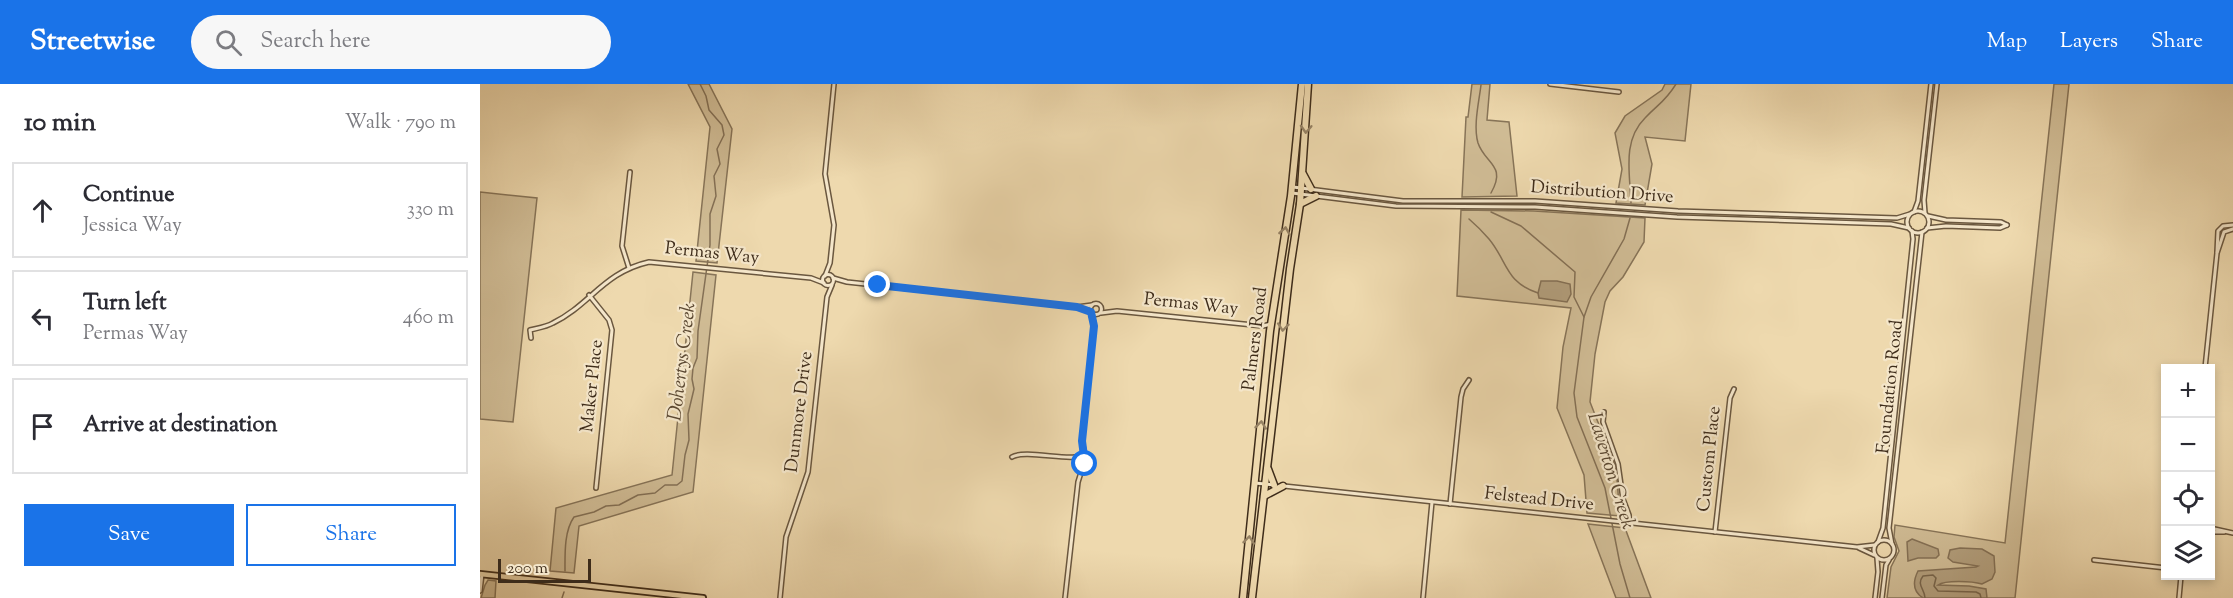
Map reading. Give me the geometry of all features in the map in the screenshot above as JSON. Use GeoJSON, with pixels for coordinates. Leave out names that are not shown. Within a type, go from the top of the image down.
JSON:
{"type":"FeatureCollection","features":[{"type":"Feature","properties":{"kind":"highway","name":"Palmers Road"},"geometry":{"type":"LineString","coordinates":[[1243,598],[1271,328],[1291,190],[1302,84]]}},
{"type":"Feature","properties":{"kind":"highway","name":"Palmers Road"},"geometry":{"type":"LineString","coordinates":[[1252,598],[1290,268],[1300,204],[1308,84]]}},
{"type":"Feature","properties":{"kind":"highway"},"geometry":{"type":"LineString","coordinates":[[1303,173],[1311,189]]}},
{"type":"Feature","properties":{"kind":"highway"},"geometry":{"type":"LineString","coordinates":[[1300,204],[1316,196]]}},
{"type":"Feature","properties":{"kind":"highway"},"geometry":{"type":"LineString","coordinates":[[1267,465],[1274,485]]}},
{"type":"Feature","properties":{"kind":"highway"},"geometry":{"type":"LineString","coordinates":[[1264,496],[1284,486]]}},
{"type":"Feature","properties":{"kind":"main road"},"geometry":{"type":"LineString","coordinates":[[481,574],[703,598]]}},
{"type":"Feature","properties":{"kind":"street"},"geometry":{"type":"LineString","coordinates":[[825,276],[830,263],[834,220],[825,174],[834,84]]}},
{"type":"Feature","properties":{"kind":"street"},"geometry":{"type":"LineString","coordinates":[[1550,84],[1619,92]]}},
{"type":"Feature","properties":{"kind":"street"},"geometry":{"type":"LineString","coordinates":[[1912,213],[1926,214],[1946,220],[2001,222],[2007,225],[2000,228],[1946,226],[1927,228],[1922,232],[1911,229],[1907,221],[1918,201],[1931,84]]}},
{"type":"Feature","properties":{"kind":"street"},"geometry":{"type":"LineString","coordinates":[[1927,228],[1929,222],[1924,200],[1937,84]]}},
{"type":"Feature","properties":{"kind":"street"},"geometry":{"type":"LineString","coordinates":[[629,268],[622,246],[630,172]]}},
{"type":"Feature","properties":{"kind":"street","name":"Distribution Drive"},"geometry":{"type":"LineString","coordinates":[[1301,191],[1311,189],[1389,199],[1525,201],[1797,216],[1897,218],[1912,213]]}},
{"type":"Feature","properties":{"kind":"street","name":"Distribution Drive"},"geometry":{"type":"LineString","coordinates":[[1291,190],[1372,204],[1557,208],[1694,218],[1891,224],[1911,229]]}},
{"type":"Feature","properties":{"kind":"street"},"geometry":{"type":"LineString","coordinates":[[1360,202],[1361,195]]}},
{"type":"Feature","properties":{"kind":"street"},"geometry":{"type":"LineString","coordinates":[[1372,204],[1373,197]]}},
{"type":"Feature","properties":{"kind":"street"},"geometry":{"type":"LineString","coordinates":[[1388,205],[1389,199]]}},
{"type":"Feature","properties":{"kind":"street"},"geometry":{"type":"LineString","coordinates":[[1457,200],[1457,207]]}},
{"type":"Feature","properties":{"kind":"street"},"geometry":{"type":"LineString","coordinates":[[1525,201],[1525,207]]}},
{"type":"Feature","properties":{"kind":"street"},"geometry":{"type":"LineString","coordinates":[[1557,203],[1557,208]]}},
{"type":"Feature","properties":{"kind":"street"},"geometry":{"type":"LineString","coordinates":[[1658,210],[1658,216]]}},
{"type":"Feature","properties":{"kind":"street"},"geometry":{"type":"LineString","coordinates":[[1694,212],[1694,218]]}},
{"type":"Feature","properties":{"kind":"street"},"geometry":{"type":"LineString","coordinates":[[1797,216],[1797,222]]}},
{"type":"Feature","properties":{"kind":"street"},"geometry":{"type":"LineString","coordinates":[[2223,226],[2233,227]]}},
{"type":"Feature","properties":{"kind":"street"},"geometry":{"type":"LineString","coordinates":[[2223,226],[2226,230]]}},
{"type":"Feature","properties":{"kind":"street"},"geometry":{"type":"LineString","coordinates":[[2206,364],[2217,233],[2223,226]]}},
{"type":"Feature","properties":{"kind":"street"},"geometry":{"type":"LineString","coordinates":[[2217,253],[2222,235],[2233,227]]}},
{"type":"Feature","properties":{"kind":"street","name":"Foundation Road"},"geometry":{"type":"LineString","coordinates":[[1877,543],[1883,528],[1908,293],[1913,239],[1911,229]]}},
{"type":"Feature","properties":{"kind":"street","name":"Foundation Road"},"geometry":{"type":"LineString","coordinates":[[1892,544],[1889,528],[1922,232]]}},
{"type":"Feature","properties":{"kind":"street","name":"Permas Way"},"geometry":{"type":"LineString","coordinates":[[531,338],[530,330],[555,322],[611,277],[629,268],[656,261],[811,278],[833,277]]}},
{"type":"Feature","properties":{"kind":"street"},"geometry":{"type":"LineString","coordinates":[[830,263],[833,277],[847,282],[1077,307],[1091,313]]}},
{"type":"Feature","properties":{"kind":"street","name":"Dunmore Drive"},"geometry":{"type":"LineString","coordinates":[[825,276],[827,297]]}},
{"type":"Feature","properties":{"kind":"street","name":"Dunmore Drive"},"geometry":{"type":"LineString","coordinates":[[780,598],[786,537],[808,472],[827,297],[833,277]]}},
{"type":"Feature","properties":{"kind":"street","name":"Permas Way"},"geometry":{"type":"LineString","coordinates":[[811,278],[832,284]]}},
{"type":"Feature","properties":{"kind":"street"},"geometry":{"type":"LineString","coordinates":[[832,284],[847,282]]}},
{"type":"Feature","properties":{"kind":"street"},"geometry":{"type":"LineString","coordinates":[[1908,293],[1914,294]]}},
{"type":"Feature","properties":{"kind":"street","name":"Maker Place"},"geometry":{"type":"LineString","coordinates":[[590,295],[609,320],[612,330],[596,488]]}},
{"type":"Feature","properties":{"kind":"street"},"geometry":{"type":"LineString","coordinates":[[1077,307],[1092,304],[1091,313],[1094,326]]}},
{"type":"Feature","properties":{"kind":"street","name":"Permas Way"},"geometry":{"type":"LineString","coordinates":[[1092,304],[1117,311]]}},
{"type":"Feature","properties":{"kind":"street"},"geometry":{"type":"LineString","coordinates":[[1065,598],[1078,482],[1086,461],[1082,441],[1094,326],[1100,313],[1100,305]]}},
{"type":"Feature","properties":{"kind":"street","name":"Permas Way"},"geometry":{"type":"LineString","coordinates":[[1091,313],[1096,315],[1117,311],[1271,328]]}},
{"type":"Feature","properties":{"kind":"street"},"geometry":{"type":"LineString","coordinates":[[1903,338],[1910,338]]}},
{"type":"Feature","properties":{"kind":"street"},"geometry":{"type":"LineString","coordinates":[[1450,504],[1461,398],[1469,380]]}},
{"type":"Feature","properties":{"kind":"street","name":"Custom Place"},"geometry":{"type":"LineString","coordinates":[[1715,532],[1730,399],[1734,389]]}},
{"type":"Feature","properties":{"kind":"street"},"geometry":{"type":"LineString","coordinates":[[1605,412],[1603,422],[1618,464],[1629,523]]}},
{"type":"Feature","properties":{"kind":"street"},"geometry":{"type":"LineString","coordinates":[[1078,482],[1076,457],[1082,441]]}},
{"type":"Feature","properties":{"kind":"street"},"geometry":{"type":"LineString","coordinates":[[1012,457],[1019,454],[1059,458],[1080,455],[1084,457]]}},
{"type":"Feature","properties":{"kind":"street"},"geometry":{"type":"LineString","coordinates":[[1059,458],[1083,466]]}},
{"type":"Feature","properties":{"kind":"street","name":"Felstead Drive"},"geometry":{"type":"LineString","coordinates":[[1255,483],[1857,547],[1877,543]]}},
{"type":"Feature","properties":{"kind":"street"},"geometry":{"type":"LineString","coordinates":[[1423,598],[1432,502]]}},
{"type":"Feature","properties":{"kind":"street"},"geometry":{"type":"LineString","coordinates":[[2215,530],[2231,532]]}},
{"type":"Feature","properties":{"kind":"street"},"geometry":{"type":"LineString","coordinates":[[1875,598],[1878,573],[1874,550],[1877,543],[1884,540],[1892,544],[1893,554],[1886,565],[1882,598]]}},
{"type":"Feature","properties":{"kind":"street","name":"Felstead Drive"},"geometry":{"type":"LineString","coordinates":[[1857,547],[1876,557]]}},
{"type":"Feature","properties":{"kind":"street"},"geometry":{"type":"LineString","coordinates":[[1876,557],[1883,560],[1890,558]]}},
{"type":"Feature","properties":{"kind":"street"},"geometry":{"type":"LineString","coordinates":[[2094,560],[2161,567]]}},
{"type":"Feature","properties":{"kind":"street"},"geometry":{"type":"LineString","coordinates":[[480,591],[481,574]]}},
{"type":"Feature","properties":{"kind":"street"},"geometry":{"type":"LineString","coordinates":[[2179,598],[2181,580]]}},
{"type":"Feature","properties":{"kind":"shaded area"},"geometry":{"type":"Polygon","coordinates":[[[688,84],[709,84],[732,129],[717,263],[696,261],[710,127],[688,84]]]}},
{"type":"Feature","properties":{"kind":"shaded area"},"geometry":{"type":"Polygon","coordinates":[[[1472,84],[1490,84],[1487,120],[1509,122],[1517,196],[1462,197],[1466,117],[1468,117],[1472,84]]]}},
{"type":"Feature","properties":{"kind":"shaded area"},"geometry":{"type":"Polygon","coordinates":[[[1665,84],[1691,84],[1685,141],[1645,137],[1652,164],[1645,205],[1616,203],[1622,169],[1615,133],[1625,116],[1662,90],[1665,84]]]}},
{"type":"Feature","properties":{"kind":"shaded area"},"geometry":{"type":"Polygon","coordinates":[[[2054,84],[2069,84],[2015,598],[1887,598],[1891,567],[1899,551],[1894,537],[1895,525],[2005,543],[2054,84]]]}},
{"type":"Feature","properties":{"kind":"shaded area"},"geometry":{"type":"Polygon","coordinates":[[[480,192],[537,198],[513,422],[480,419],[480,192]]]}},
{"type":"Feature","properties":{"kind":"shaded area"},"geometry":{"type":"Polygon","coordinates":[[[1461,210],[1534,211],[1645,218],[1644,242],[1623,277],[1610,291],[1605,302],[1595,354],[1590,402],[1616,468],[1620,516],[1587,513],[1584,475],[1557,408],[1563,347],[1571,308],[1457,296],[1461,210]]]}},
{"type":"Feature","properties":{"kind":"shaded area"},"geometry":{"type":"Polygon","coordinates":[[[693,272],[716,275],[693,492],[579,526],[574,573],[550,571],[556,508],[672,475],[693,272]]]}},
{"type":"Feature","properties":{"kind":"shaded area"},"geometry":{"type":"Polygon","coordinates":[[[1588,524],[1625,528],[1651,598],[1616,598],[1588,524]]]}},
{"type":"Feature","properties":{"kind":"shaded area"},"geometry":{"type":"Polygon","coordinates":[[[488,580],[496,581],[495,598],[481,598],[485,585],[488,580]]]}},
{"type":"Feature","properties":{"kind":"water"},"geometry":{"type":"Polygon","coordinates":[[[1541,281],[1570,284],[1571,294],[1567,302],[1539,298],[1541,281]]]}},
{"type":"Feature","properties":{"kind":"water"},"geometry":{"type":"Polygon","coordinates":[[[1912,539],[1938,549],[1939,555],[1936,558],[1918,558],[1908,561],[1907,542],[1912,539]]]}},
{"type":"Feature","properties":{"kind":"water"},"geometry":{"type":"Polygon","coordinates":[[[1982,549],[1994,556],[1995,572],[1992,579],[1982,584],[1959,581],[1938,585],[1986,589],[1987,598],[1923,598],[1919,595],[1914,586],[1918,571],[1978,566],[1953,562],[1948,558],[1950,550],[1982,549]]]}},
{"type":"Feature","properties":{"kind":"waterway","name":"Dohertys Creek"},"geometry":{"type":"LineString","coordinates":[[565,571],[567,536],[574,517],[606,506],[619,505],[638,495],[655,493],[665,485],[677,485],[682,481],[689,440],[688,414],[694,389],[693,368],[697,358],[698,331],[710,245],[710,214],[716,196],[714,176],[720,164],[717,149],[724,135],[722,125],[709,110],[700,84]]}},
{"type":"Feature","properties":{"kind":"waterway","name":"Laverton Creek"},"geometry":{"type":"LineString","coordinates":[[1631,203],[1629,158],[1633,137],[1645,118],[1665,99],[1676,84]]}},
{"type":"Feature","properties":{"kind":"waterway"},"geometry":{"type":"LineString","coordinates":[[1481,85],[1476,129],[1481,150],[1496,170],[1497,176],[1491,193]]}},
{"type":"Feature","properties":{"kind":"waterway"},"geometry":{"type":"LineString","coordinates":[[1491,212],[1521,226],[1575,272],[1574,297],[1584,317]]}},
{"type":"Feature","properties":{"kind":"waterway","name":"Laverton Creek"},"geometry":{"type":"LineString","coordinates":[[1630,218],[1624,239],[1591,297],[1584,317],[1574,393],[1577,417],[1605,488],[1620,564],[1630,598]]}},
{"type":"Feature","properties":{"kind":"waterway"},"geometry":{"type":"LineString","coordinates":[[1469,219],[1489,239],[1513,277],[1519,283],[1538,293]]}},
{"type":"Feature","properties":{"kind":"waterway","name":"Dohertys Creek"},"geometry":{"type":"LineString","coordinates":[[562,598],[564,592]]}},
{"type":"Feature","properties":{"kind":"route"},"geometry":{"type":"LineString","coordinates":[[878,285],[1077,307],[1091,312],[1094,326],[1082,441],[1085,464]]}}]}
